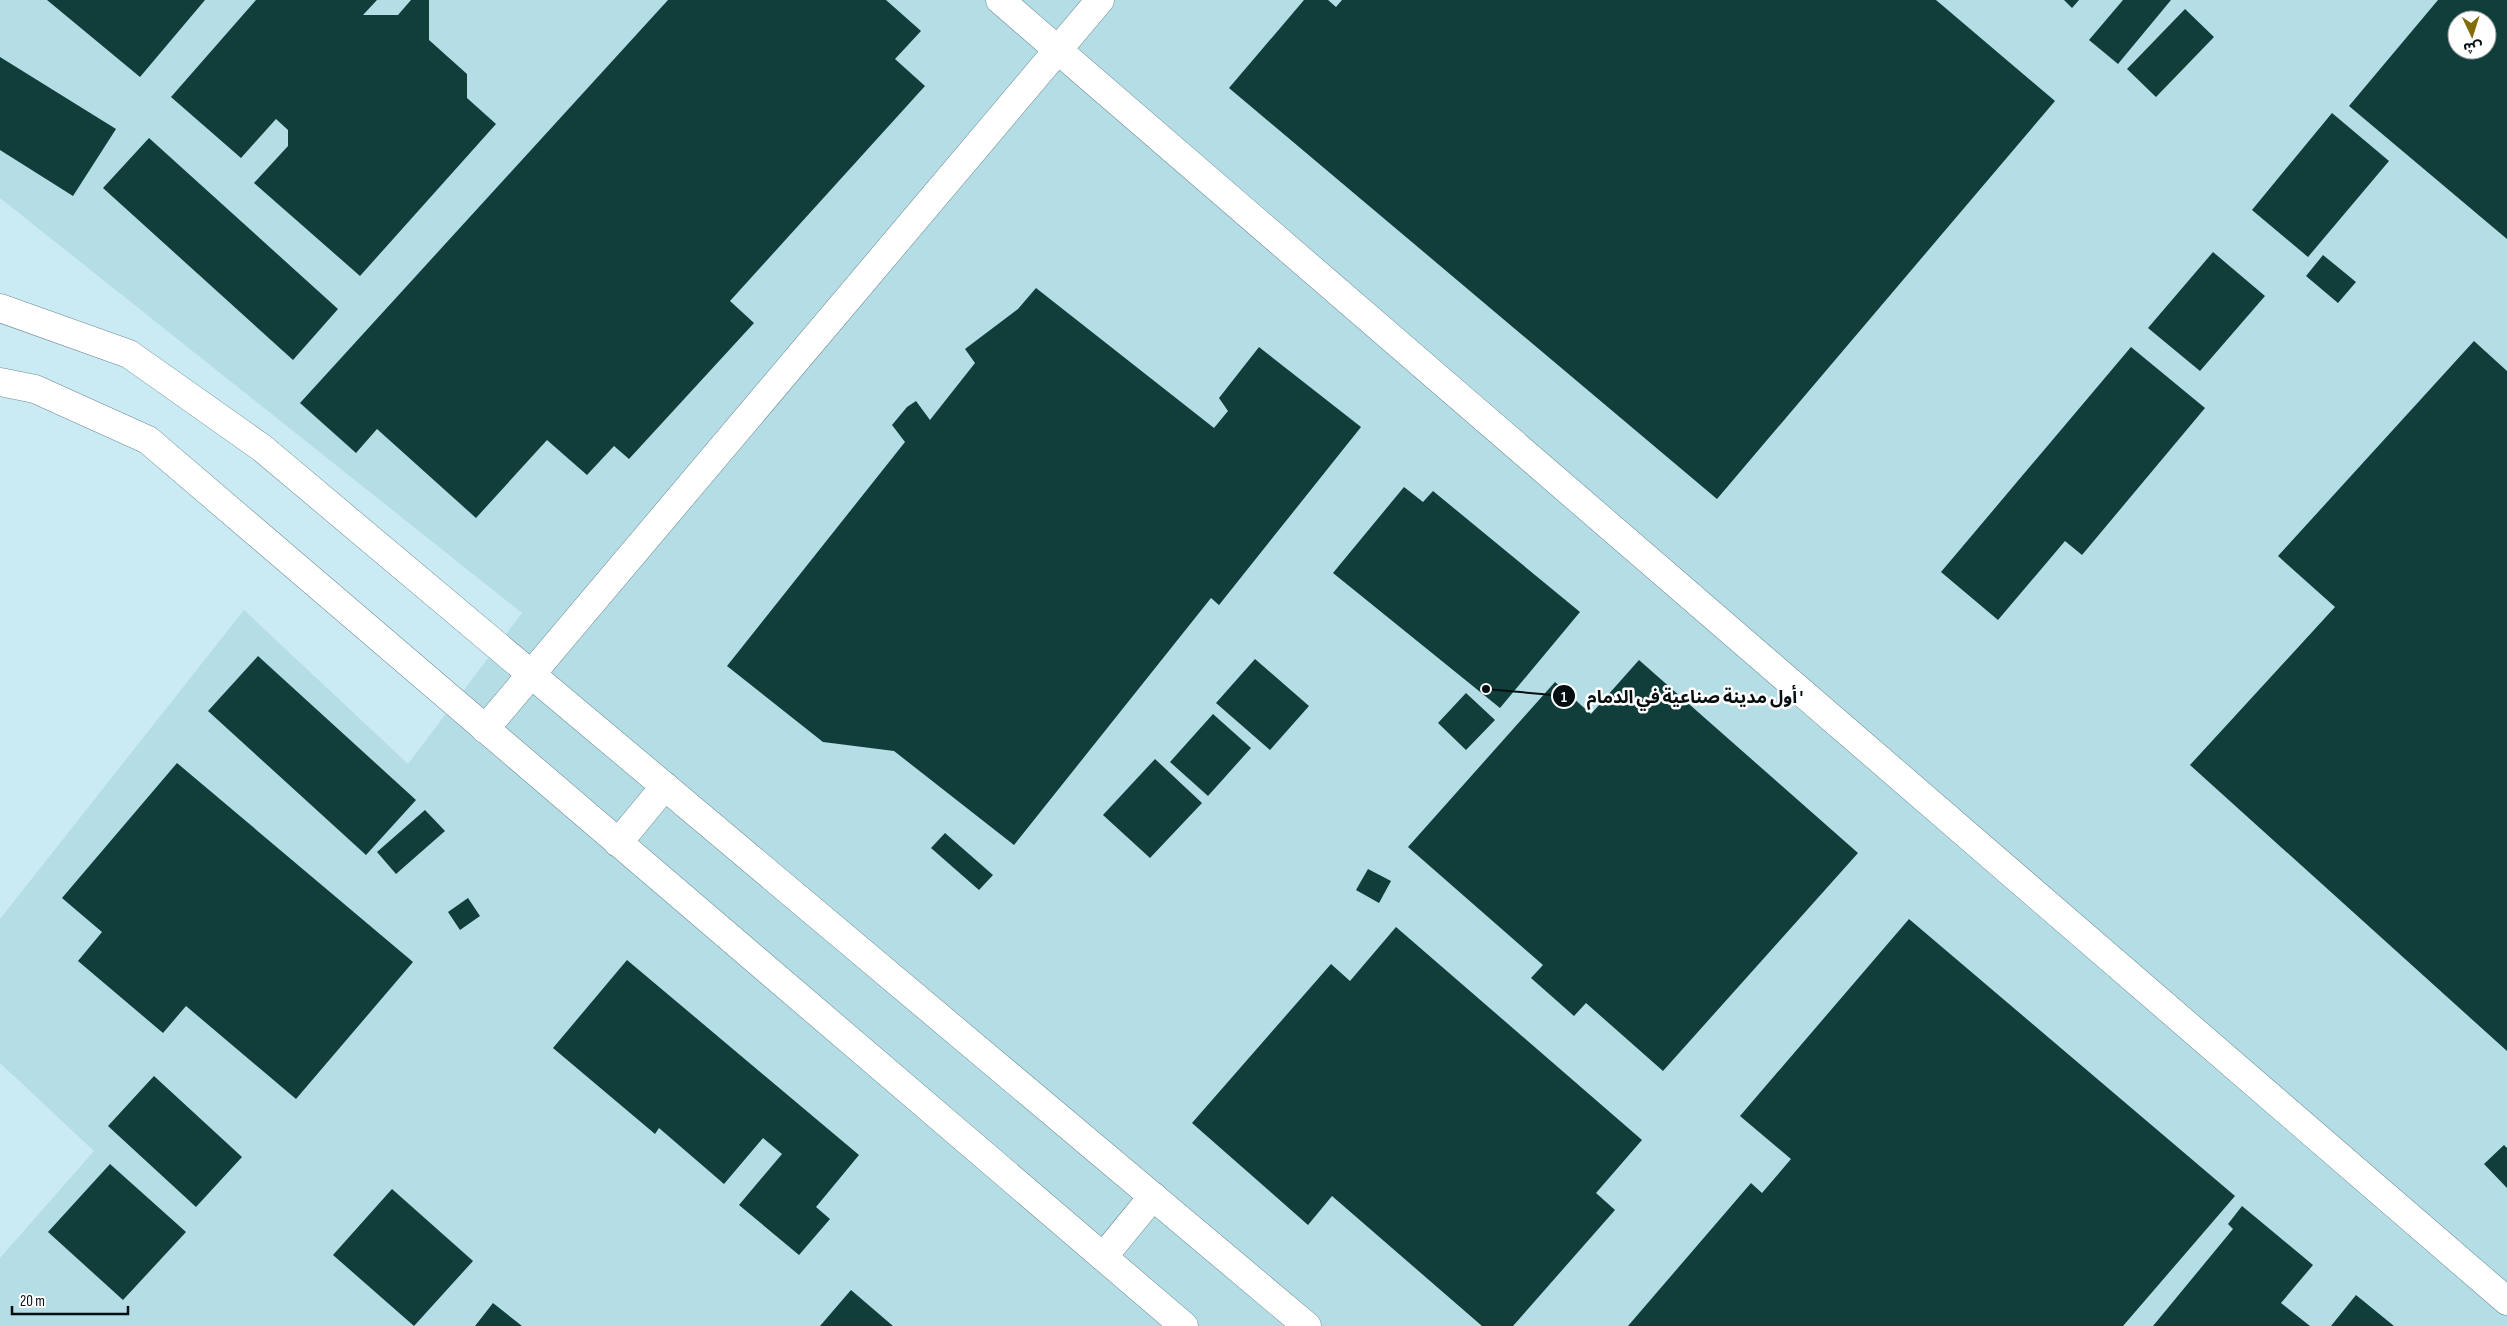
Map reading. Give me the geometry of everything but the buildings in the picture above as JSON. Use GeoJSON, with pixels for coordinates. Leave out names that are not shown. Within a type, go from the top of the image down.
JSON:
{"type":"FeatureCollection","features":[{"type":"Feature","properties":{"kind":"street"},"geometry":{"type":"LineString","coordinates":[[1000,0],[2507,1301]]}},
{"type":"Feature","properties":{"kind":"street"},"geometry":{"type":"LineString","coordinates":[[485,729],[1100,0]]}},
{"type":"Feature","properties":{"kind":"street"},"geometry":{"type":"LineString","coordinates":[[0,308],[129,354],[262,448],[1307,1326]]}},
{"type":"Feature","properties":{"kind":"street"},"geometry":{"type":"LineString","coordinates":[[0,382],[35,389],[148,440],[1184,1326]]}},
{"type":"Feature","properties":{"kind":"street"},"geometry":{"type":"LineString","coordinates":[[618,843],[665,786]]}},
{"type":"Feature","properties":{"kind":"street"},"geometry":{"type":"LineString","coordinates":[[1103,1257],[1153,1196]]}},
{"type":"Feature","properties":{"kind":"shaded area"},"geometry":{"type":"Polygon","coordinates":[[[0,0],[2507,0],[2507,1326],[0,1326],[0,1258],[94,1151],[0,1063],[0,919],[244,610],[408,764],[522,613],[0,198],[0,0]]]}},
{"type":"Feature","properties":{"kind":"place","name":"أول مدينة صناعية في الدمام '"},"geometry":{"type":"Point","coordinates":[1486,689]}}]}
